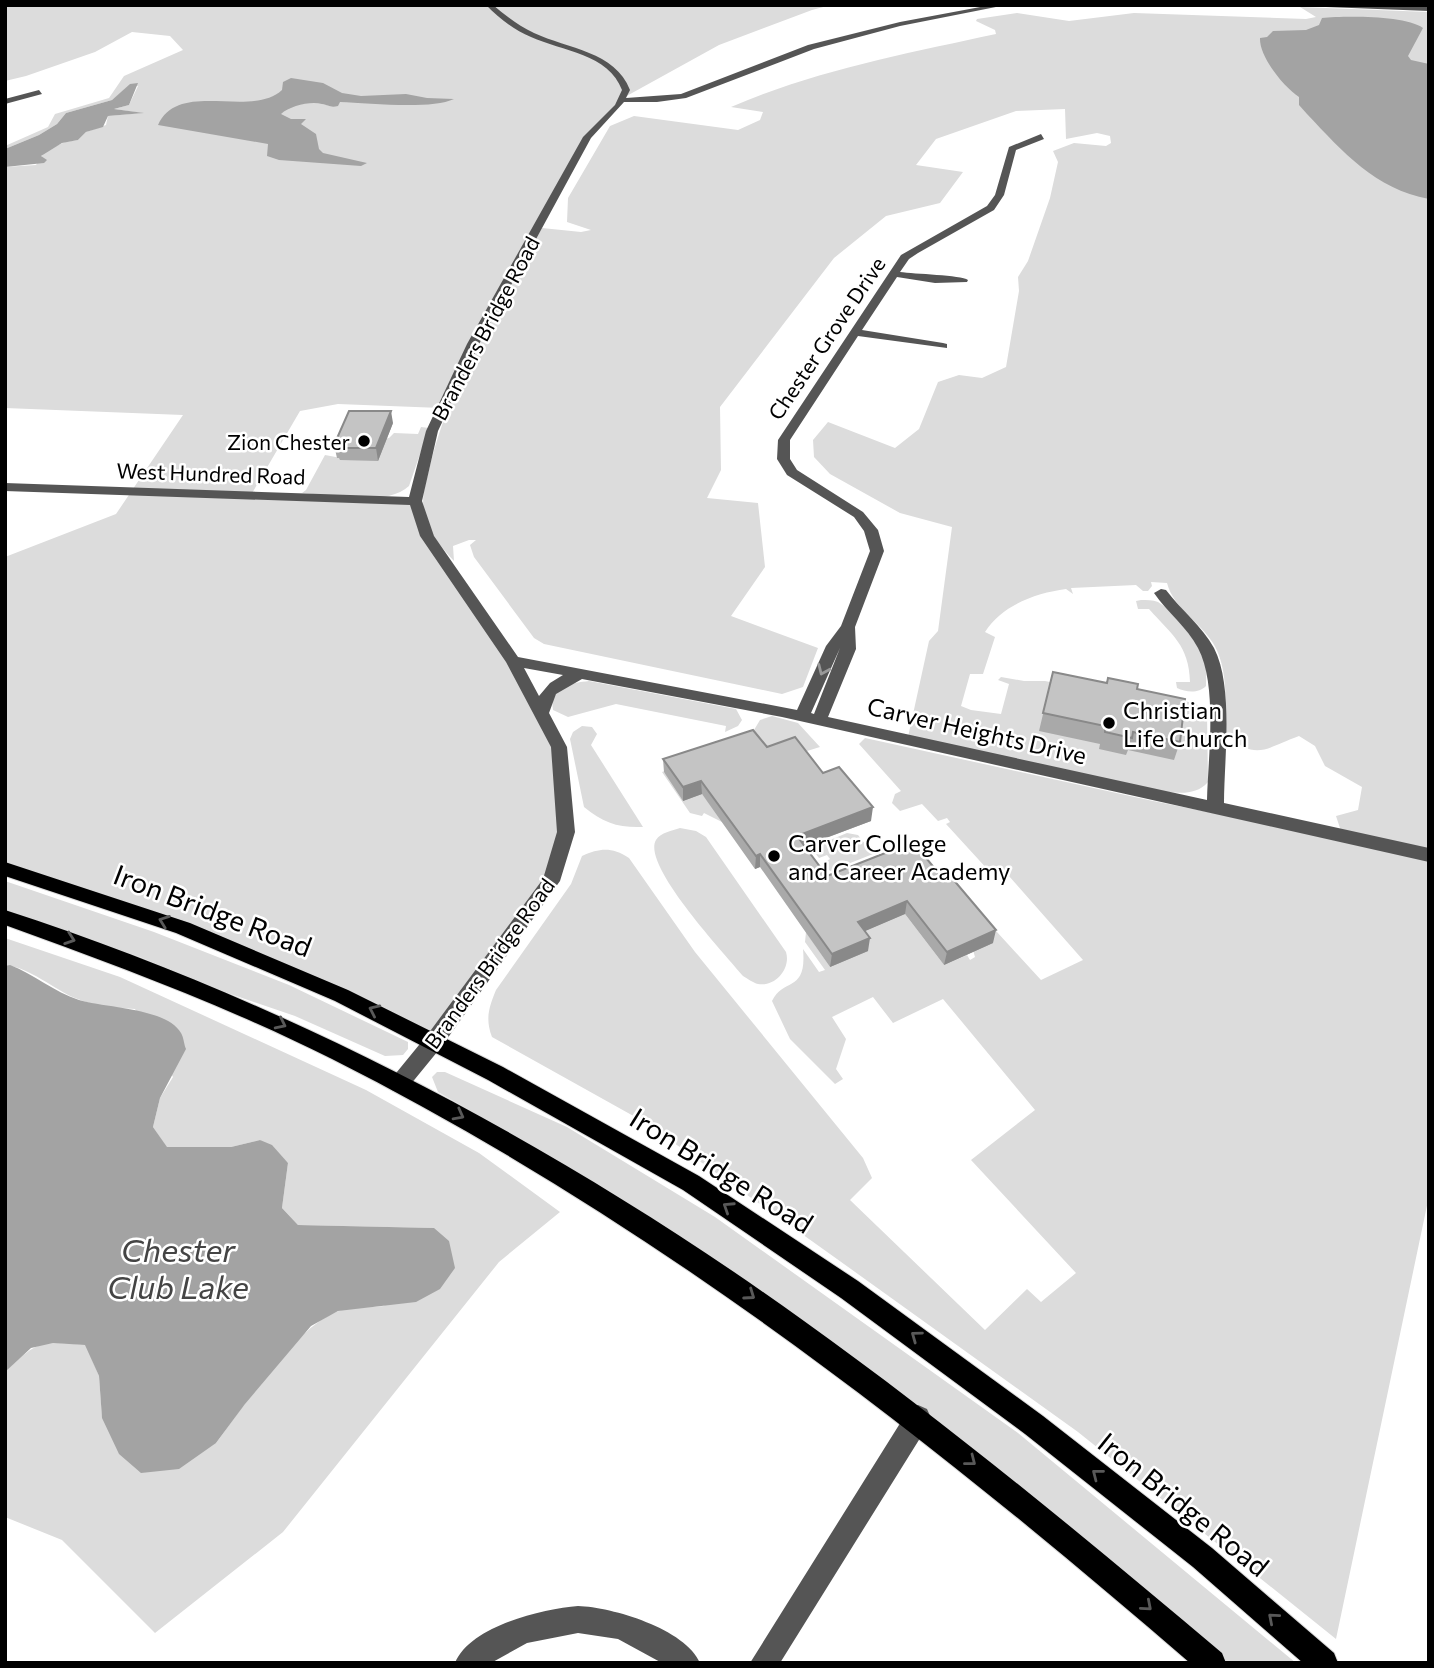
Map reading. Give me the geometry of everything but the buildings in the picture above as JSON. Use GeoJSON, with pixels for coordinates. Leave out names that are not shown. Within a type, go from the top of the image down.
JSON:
{"type":"FeatureCollection","features":[{"type":"Feature","properties":{"kind":"main road","name":"Iron Bridge Road"},"geometry":{"type":"LineString","coordinates":[[5,869],[183,928],[269,963],[435,1040],[702,1190],[802,1256],[1037,1427],[1206,1559],[1324,1663]]}},
{"type":"Feature","properties":{"kind":"main road"},"geometry":{"type":"LineString","coordinates":[[5,918],[69,938],[178,979],[273,1020],[482,1127],[586,1187],[806,1334],[918,1418],[1038,1514],[1212,1663]]}},
{"type":"Feature","properties":{"kind":"street"},"geometry":{"type":"LineString","coordinates":[[489,5],[528,33],[613,68],[625,84],[621,100],[657,100],[683,96],[824,44],[900,24],[1003,5]]}},
{"type":"Feature","properties":{"kind":"street"},"geometry":{"type":"LineString","coordinates":[[1326,5],[1429,9]]}},
{"type":"Feature","properties":{"kind":"street"},"geometry":{"type":"LineString","coordinates":[[5,102],[39,92]]}},
{"type":"Feature","properties":{"kind":"street","name":"Branders Bridge Road"},"geometry":{"type":"LineString","coordinates":[[399,1084],[435,1040],[551,881],[566,832],[559,747],[513,661],[427,536],[415,501],[432,431],[473,344],[587,137],[621,100]]}},
{"type":"Feature","properties":{"kind":"street","name":"Chester Grove Drive"},"geometry":{"type":"LineString","coordinates":[[802,716],[834,646],[848,627],[874,563],[876,538],[860,514],[848,505],[817,491],[791,473],[784,461],[784,440],[905,257],[990,209],[999,197],[1012,149],[1041,137]]}},
{"type":"Feature","properties":{"kind":"street"},"geometry":{"type":"LineString","coordinates":[[894,274],[934,280],[962,280]]}},
{"type":"Feature","properties":{"kind":"street"},"geometry":{"type":"LineString","coordinates":[[856,332],[943,346]]}},
{"type":"Feature","properties":{"kind":"street","name":"West Hundred Road"},"geometry":{"type":"LineString","coordinates":[[5,487],[415,501]]}},
{"type":"Feature","properties":{"kind":"street"},"geometry":{"type":"LineString","coordinates":[[1161,593],[1173,610],[1199,635],[1213,666],[1215,808]]}},
{"type":"Feature","properties":{"kind":"street","name":"Chester Grove Drive"},"geometry":{"type":"LineString","coordinates":[[820,720],[848,649],[848,627]]}},
{"type":"Feature","properties":{"kind":"street","name":"Carver Heights Drive"},"geometry":{"type":"LineString","coordinates":[[513,661],[802,716],[1429,855]]}},
{"type":"Feature","properties":{"kind":"street"},"geometry":{"type":"LineString","coordinates":[[541,712],[546,694],[560,682],[582,673]]}},
{"type":"Feature","properties":{"kind":"street"},"geometry":{"type":"LineString","coordinates":[[764,1663],[918,1418]]}},
{"type":"Feature","properties":{"kind":"street"},"geometry":{"type":"LineString","coordinates":[[469,1663],[510,1634],[551,1623],[594,1620],[641,1634],[686,1663]]}},
{"type":"Feature","properties":{"kind":"shaded area"},"geometry":{"type":"Polygon","coordinates":[[[5,5],[831,5],[719,45],[623,98],[593,130],[441,408],[338,404],[300,411],[251,495],[415,501],[415,511],[518,670],[556,748],[563,832],[549,876],[433,1034],[342,993],[5,867],[5,557],[116,514],[183,415],[5,408],[5,167],[36,165],[45,151],[65,142],[78,140],[86,132],[106,125],[108,116],[142,113],[114,109],[129,105],[138,86],[129,86],[112,100],[66,113],[57,124],[39,135],[5,149],[5,146],[48,127],[55,114],[109,98],[124,76],[183,50],[170,36],[132,32],[95,52],[5,81],[5,5]]]}},
{"type":"Feature","properties":{"kind":"shaded area"},"geometry":{"type":"Polygon","coordinates":[[[1300,7],[1429,12],[1429,850],[1341,831],[1336,816],[1358,810],[1362,787],[1325,766],[1315,746],[1299,736],[1269,748],[1254,750],[1237,743],[1226,734],[1225,687],[1218,653],[1207,635],[1175,600],[1167,583],[1151,582],[1152,586],[1148,591],[1143,591],[1136,585],[1071,588],[1073,594],[1066,589],[1055,591],[1032,597],[1010,608],[985,632],[995,637],[983,674],[970,674],[961,706],[1001,714],[1009,684],[998,680],[1001,677],[1195,703],[1207,713],[1208,782],[1202,787],[1182,793],[1153,790],[908,737],[929,641],[938,631],[952,527],[900,513],[830,474],[814,457],[813,440],[828,422],[895,448],[919,429],[938,382],[959,375],[982,378],[1006,367],[1019,291],[1018,277],[1028,261],[1050,198],[1058,162],[1053,151],[1074,143],[1106,146],[1111,143],[1110,136],[1097,133],[1066,139],[1065,109],[1016,111],[936,139],[916,165],[963,172],[940,203],[886,216],[834,258],[720,407],[721,470],[707,498],[758,503],[765,567],[731,616],[818,648],[803,687],[782,694],[544,644],[534,638],[474,557],[470,545],[476,540],[453,546],[454,561],[431,532],[424,512],[424,490],[438,438],[462,376],[492,315],[542,228],[581,232],[591,230],[567,222],[568,198],[610,126],[634,116],[738,130],[760,120],[763,112],[731,107],[763,94],[862,64],[996,34],[995,30],[976,21],[977,19],[1017,13],[1069,21],[1134,13],[1306,19],[1316,17],[1300,7]]]}},
{"type":"Feature","properties":{"kind":"shaded area"},"geometry":{"type":"Polygon","coordinates":[[[421,427],[429,428],[409,486],[399,492],[373,498],[302,493],[325,455],[341,458],[380,439],[389,438],[394,433],[418,434],[421,427]]]}},
{"type":"Feature","properties":{"kind":"shaded area"},"geometry":{"type":"Polygon","coordinates":[[[1136,601],[1156,601],[1164,606],[1197,644],[1206,665],[1206,686],[1203,689],[1192,692],[1177,688],[1176,682],[1190,682],[1183,649],[1149,609],[1138,609],[1136,601]]]}},
{"type":"Feature","properties":{"kind":"shaded area"},"geometry":{"type":"Polygon","coordinates":[[[589,681],[736,709],[742,720],[738,726],[725,732],[726,726],[616,704],[568,717],[553,710],[554,696],[562,688],[589,681]]]}},
{"type":"Feature","properties":{"kind":"shaded area"},"geometry":{"type":"Polygon","coordinates":[[[772,716],[798,723],[820,747],[807,751],[797,743],[768,747],[757,735],[744,738],[754,730],[760,720],[772,716]]]}},
{"type":"Feature","properties":{"kind":"shaded area"},"geometry":{"type":"Polygon","coordinates":[[[582,726],[592,727],[597,734],[591,745],[643,827],[626,827],[612,823],[584,807],[570,739],[573,732],[582,726]]]}},
{"type":"Feature","properties":{"kind":"shaded area","name":"Carver College and Career Academy"},"geometry":{"type":"Polygon","coordinates":[[[865,738],[1153,801],[1429,856],[1429,1196],[1336,1639],[1078,1432],[837,1259],[646,1123],[492,1037],[489,1013],[496,990],[571,884],[582,856],[606,850],[623,854],[629,858],[695,952],[863,1158],[872,1178],[850,1200],[985,1330],[1027,1289],[1041,1302],[1076,1273],[971,1160],[1035,1110],[943,999],[893,1023],[873,997],[832,1017],[846,1039],[836,1069],[843,1079],[835,1084],[790,1039],[772,1001],[802,972],[803,949],[819,972],[825,970],[805,942],[806,932],[830,967],[856,935],[905,914],[944,965],[967,955],[970,960],[975,957],[954,885],[1041,980],[1083,960],[1001,867],[989,871],[946,824],[950,822],[947,818],[938,821],[922,804],[900,811],[892,803],[895,794],[901,791],[859,744],[865,738]]]}},
{"type":"Feature","properties":{"kind":"shaded area"},"geometry":{"type":"Polygon","coordinates":[[[698,759],[664,772],[702,794],[728,825],[704,813],[702,816],[690,813],[662,772],[698,759]]]}},
{"type":"Feature","properties":{"kind":"shaded area"},"geometry":{"type":"Polygon","coordinates":[[[680,828],[696,831],[706,837],[786,952],[784,970],[771,983],[758,984],[743,976],[672,888],[655,852],[656,840],[664,833],[680,828]]]}},
{"type":"Feature","properties":{"kind":"shaded area"},"geometry":{"type":"Polygon","coordinates":[[[847,833],[858,835],[873,854],[830,871],[823,863],[830,859],[827,855],[819,858],[811,848],[847,833]]]}},
{"type":"Feature","properties":{"kind":"shaded area"},"geometry":{"type":"Polygon","coordinates":[[[5,881],[154,932],[289,985],[408,1042],[408,1049],[403,1055],[385,1056],[295,1016],[213,988],[140,957],[5,911],[5,881]]]}},
{"type":"Feature","properties":{"kind":"shaded area"},"geometry":{"type":"Polygon","coordinates":[[[5,938],[120,977],[366,1090],[479,1153],[560,1212],[499,1262],[283,1532],[155,1633],[62,1540],[5,1517],[5,1372],[33,1348],[41,1345],[86,1345],[99,1376],[102,1417],[216,1443],[271,1370],[304,1334],[320,1321],[341,1310],[384,1306],[434,1228],[298,1225],[282,1208],[288,1163],[260,1140],[231,1147],[167,1148],[153,1127],[160,1098],[173,1077],[135,1009],[82,1001],[22,969],[5,966],[5,938]]]}},
{"type":"Feature","properties":{"kind":"shaded area"},"geometry":{"type":"Polygon","coordinates":[[[437,1072],[445,1072],[567,1127],[715,1217],[1018,1433],[1296,1663],[1229,1663],[729,1271],[618,1196],[438,1092],[432,1077],[437,1072]]]}},
{"type":"Feature","properties":{"kind":"water"},"geometry":{"type":"Polygon","coordinates":[[[1322,18],[1389,19],[1423,28],[1408,56],[1411,60],[1429,64],[1429,199],[1392,187],[1361,167],[1299,105],[1299,97],[1286,86],[1268,62],[1260,38],[1267,37],[1273,31],[1306,30],[1319,25],[1322,18]]]}},
{"type":"Feature","properties":{"kind":"water"},"geometry":{"type":"Polygon","coordinates":[[[291,78],[323,83],[342,93],[361,96],[406,94],[454,99],[415,105],[340,102],[333,107],[312,103],[281,114],[291,119],[306,119],[301,124],[316,134],[319,149],[323,153],[367,163],[361,166],[279,160],[267,156],[268,144],[158,125],[168,111],[182,104],[268,98],[282,90],[283,82],[291,78]]]}},
{"type":"Feature","properties":{"kind":"water"},"geometry":{"type":"Polygon","coordinates":[[[138,83],[129,105],[114,109],[144,113],[108,116],[103,127],[86,132],[78,140],[62,143],[41,156],[47,160],[44,163],[5,167],[5,149],[39,135],[57,124],[66,113],[112,100],[130,84],[138,83]]]}},
{"type":"Feature","properties":{"kind":"water","name":"Chester Club Lake"},"geometry":{"type":"Polygon","coordinates":[[[10,965],[70,997],[163,1018],[181,1033],[186,1049],[160,1098],[153,1127],[167,1147],[231,1147],[260,1140],[272,1145],[288,1163],[282,1208],[298,1225],[434,1228],[449,1241],[455,1268],[440,1289],[416,1302],[338,1311],[311,1326],[216,1443],[179,1469],[141,1473],[119,1454],[102,1418],[99,1376],[85,1345],[53,1343],[31,1348],[5,1372],[5,966],[10,965]]]}},
{"type":"Feature","properties":{"kind":"place","name":"Zion Chester"},"geometry":{"type":"Point","coordinates":[364,441]}},
{"type":"Feature","properties":{"kind":"place","name":"Christian Life Church"},"geometry":{"type":"Point","coordinates":[1109,723]}},
{"type":"Feature","properties":{"kind":"place","name":"Carver College and Career Academy"},"geometry":{"type":"Point","coordinates":[774,856]}}]}
